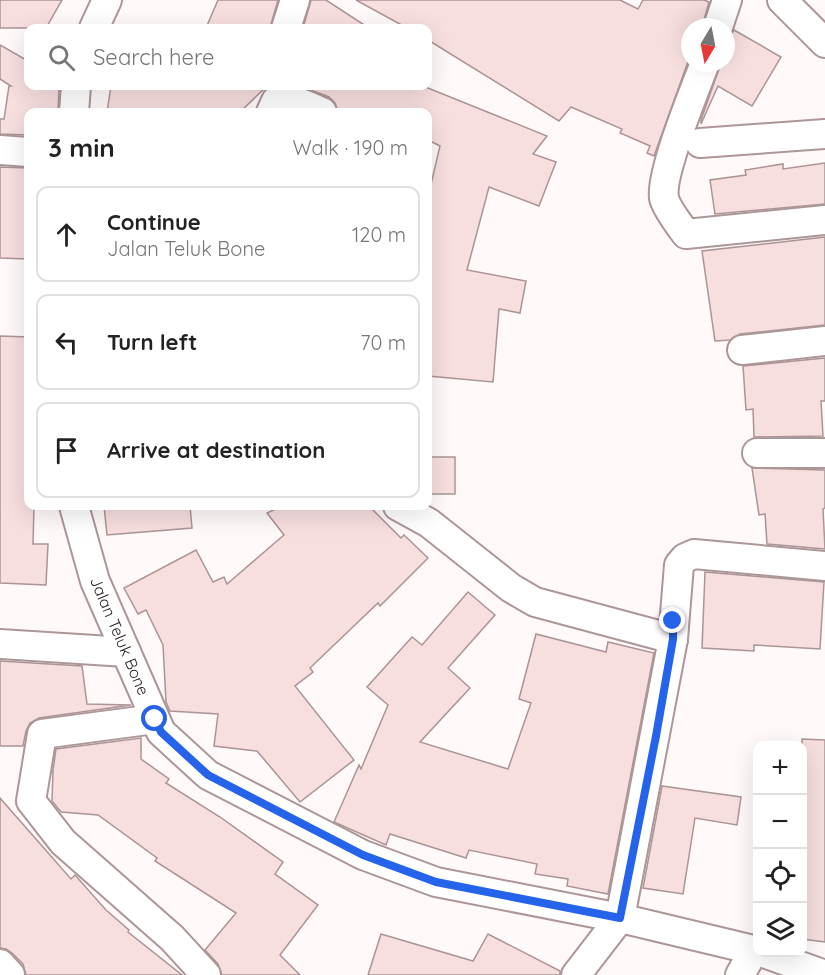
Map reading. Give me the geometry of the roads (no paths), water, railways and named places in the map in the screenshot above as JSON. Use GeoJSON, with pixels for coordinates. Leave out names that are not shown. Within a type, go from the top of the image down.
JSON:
{"type":"FeatureCollection","features":[{"type":"Feature","properties":{"kind":"street"},"geometry":{"type":"LineString","coordinates":[[96,24],[108,0]]}},
{"type":"Feature","properties":{"kind":"street"},"geometry":{"type":"LineString","coordinates":[[287,24],[295,0]]}},
{"type":"Feature","properties":{"kind":"street"},"geometry":{"type":"LineString","coordinates":[[721,18],[727,0]]}},
{"type":"Feature","properties":{"kind":"street"},"geometry":{"type":"LineString","coordinates":[[782,0],[825,43]]}},
{"type":"Feature","properties":{"kind":"street"},"geometry":{"type":"LineString","coordinates":[[702,72],[679,134],[666,178],[664,198],[686,234],[825,220]]}},
{"type":"Feature","properties":{"kind":"street"},"geometry":{"type":"LineString","coordinates":[[74,108],[76,90]]}},
{"type":"Feature","properties":{"kind":"street"},"geometry":{"type":"LineString","coordinates":[[273,108],[276,101],[284,99],[293,100],[312,108]]}},
{"type":"Feature","properties":{"kind":"street"},"geometry":{"type":"LineString","coordinates":[[700,143],[825,134]]}},
{"type":"Feature","properties":{"kind":"street"},"geometry":{"type":"LineString","coordinates":[[0,150],[24,152]]}},
{"type":"Feature","properties":{"kind":"street"},"geometry":{"type":"LineString","coordinates":[[742,350],[825,341]]}},
{"type":"Feature","properties":{"kind":"street"},"geometry":{"type":"LineString","coordinates":[[757,453],[825,453]]}},
{"type":"Feature","properties":{"kind":"street","name":"Jalan Teluk Bone"},"geometry":{"type":"LineString","coordinates":[[76,510],[95,581],[161,732],[208,775],[363,855],[436,882],[620,918],[753,950]]}},
{"type":"Feature","properties":{"kind":"street"},"geometry":{"type":"LineString","coordinates":[[405,510],[429,523],[511,588],[535,602],[673,639]]}},
{"type":"Feature","properties":{"kind":"street"},"geometry":{"type":"LineString","coordinates":[[576,975],[620,918],[673,639],[678,565],[685,558],[694,554],[825,566]]}},
{"type":"Feature","properties":{"kind":"street"},"geometry":{"type":"LineString","coordinates":[[0,644],[126,652]]}},
{"type":"Feature","properties":{"kind":"street"},"geometry":{"type":"LineString","coordinates":[[155,719],[42,734],[31,801],[63,842],[172,938],[206,975]]}},
{"type":"Feature","properties":{"kind":"street"},"geometry":{"type":"LineString","coordinates":[[740,975],[753,957]]}},
{"type":"Feature","properties":{"kind":"street","name":"Jalan Teluk Bone"},"geometry":{"type":"LineString","coordinates":[[776,957],[825,973]]}},
{"type":"Feature","properties":{"kind":"street"},"geometry":{"type":"LineString","coordinates":[[0,964],[10,975]]}}]}
